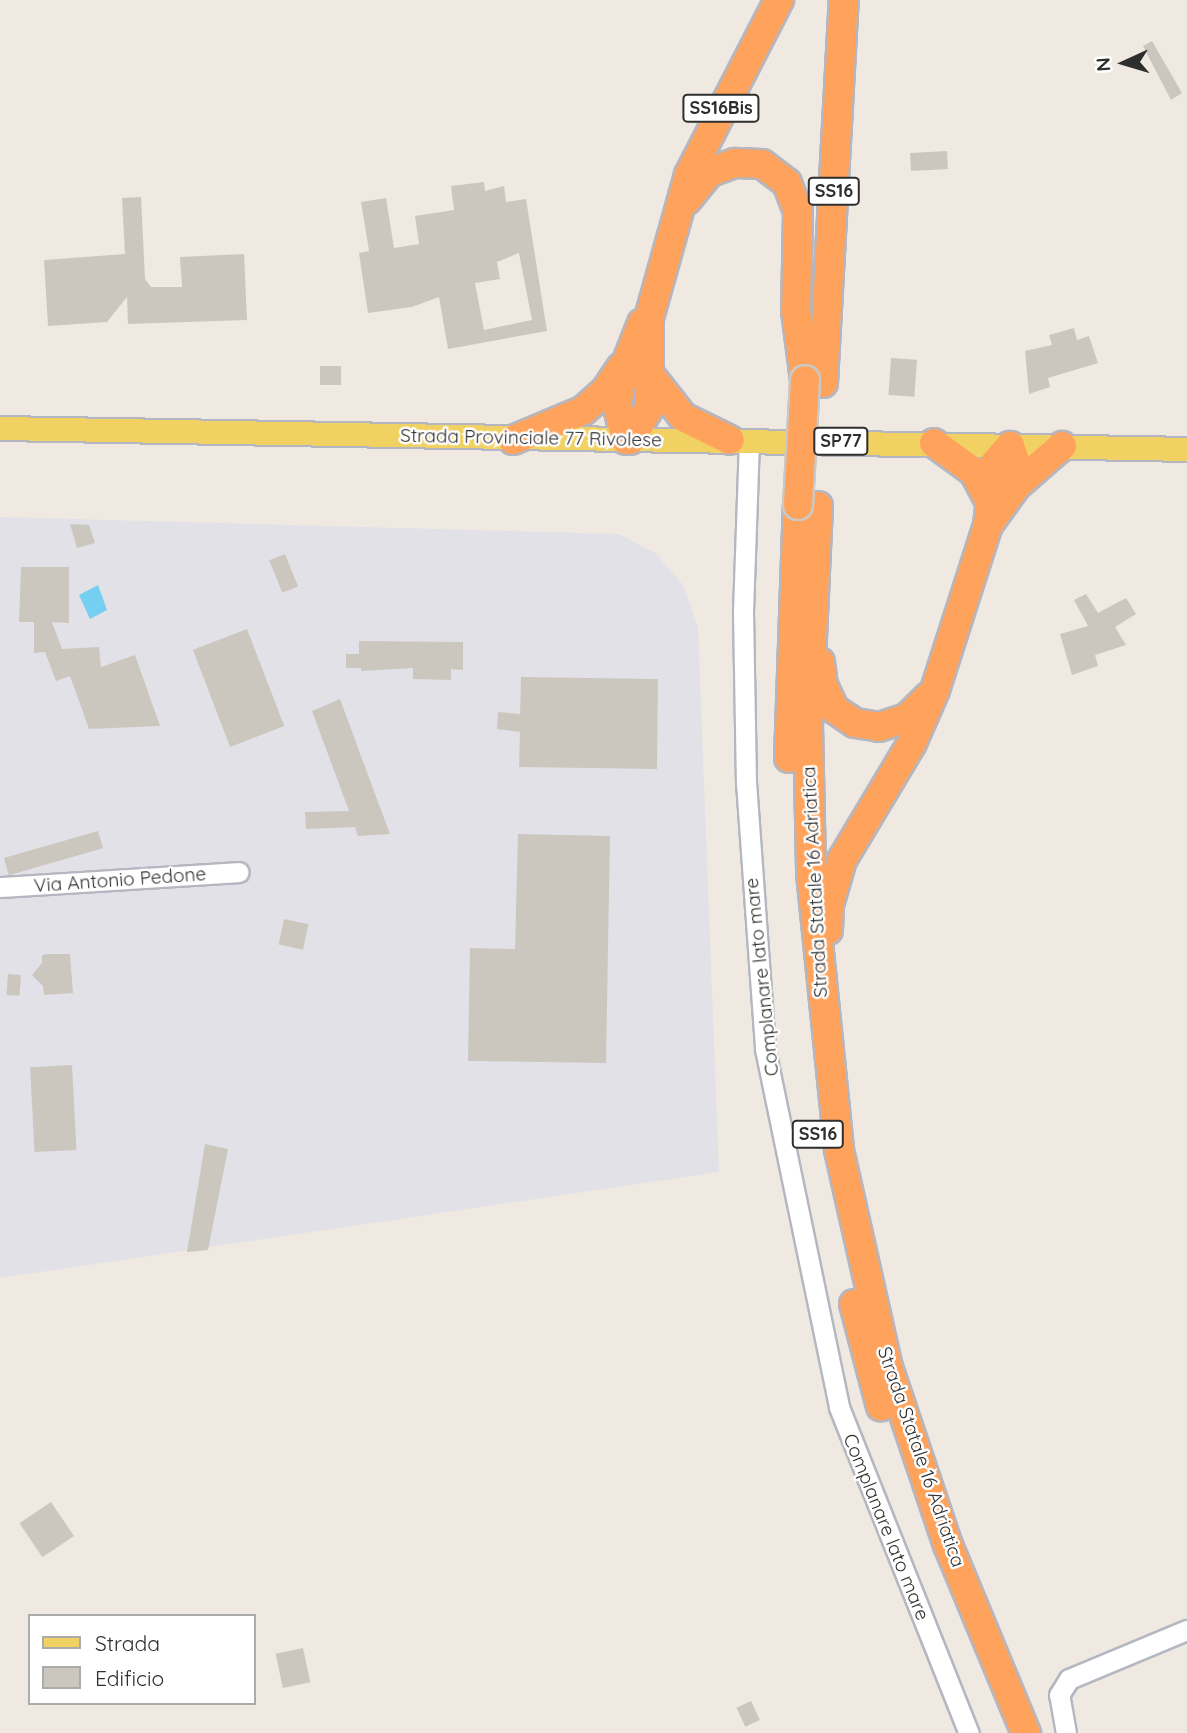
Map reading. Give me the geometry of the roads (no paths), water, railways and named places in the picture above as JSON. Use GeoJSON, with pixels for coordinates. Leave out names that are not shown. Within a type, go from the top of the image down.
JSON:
{"type":"FeatureCollection","features":[{"type":"Feature","properties":{"kind":"highway","name":"SS16Bis"},"geometry":{"type":"LineString","coordinates":[[676,222],[705,139],[779,0]]}},
{"type":"Feature","properties":{"kind":"highway","name":"Strada Statale 16 Adriatica"},"geometry":{"type":"LineString","coordinates":[[825,0],[808,505],[788,722],[792,875],[820,1153],[868,1371],[930,1552],[1004,1733]]}},
{"type":"Feature","properties":{"kind":"highway","name":"Strada Statale 16 Adriatica"},"geometry":{"type":"LineString","coordinates":[[814,382],[844,0]]}},
{"type":"Feature","properties":{"kind":"highway"},"geometry":{"type":"LineString","coordinates":[[628,440],[649,408],[647,331],[676,222],[697,186],[722,166],[762,164],[787,183],[798,211],[796,311],[814,382]]}},
{"type":"Feature","properties":{"kind":"highway"},"geometry":{"type":"LineString","coordinates":[[513,440],[554,426],[592,404],[617,376],[656,292]]}},
{"type":"Feature","properties":{"kind":"highway"},"geometry":{"type":"LineString","coordinates":[[628,440],[617,403],[631,350]]}},
{"type":"Feature","properties":{"kind":"highway"},"geometry":{"type":"LineString","coordinates":[[650,376],[670,407],[683,417],[740,440]]}},
{"type":"Feature","properties":{"kind":"highway"},"geometry":{"type":"LineString","coordinates":[[934,443],[974,472],[988,512]]}},
{"type":"Feature","properties":{"kind":"highway"},"geometry":{"type":"LineString","coordinates":[[823,1023],[829,905],[842,860],[912,743],[935,690],[988,512],[995,463],[1010,446],[1017,466],[1016,486]]}},
{"type":"Feature","properties":{"kind":"highway"},"geometry":{"type":"LineString","coordinates":[[988,512],[1062,446]]}},
{"type":"Feature","properties":{"kind":"highway","name":"Strada Statale 16 Adriatica"},"geometry":{"type":"LineString","coordinates":[[808,505],[813,593],[808,724],[810,833],[823,1023],[839,1150],[888,1367],[948,1545],[1026,1733]]}},
{"type":"Feature","properties":{"kind":"highway"},"geometry":{"type":"LineString","coordinates":[[813,593],[823,685],[834,709],[855,723],[879,727],[907,718],[935,690]]}},
{"type":"Feature","properties":{"kind":"main road","name":"Strada Provinciale 77 Rivolese"},"geometry":{"type":"LineString","coordinates":[[0,428],[513,440],[740,440],[1062,446]]}},
{"type":"Feature","properties":{"kind":"main road","name":"SP77"},"geometry":{"type":"LineString","coordinates":[[1062,446],[1187,449]]}},
{"type":"Feature","properties":{"kind":"street","name":"Complanare lato mare"},"geometry":{"type":"LineString","coordinates":[[740,440],[746,782],[765,1049],[839,1407],[970,1733]]}},
{"type":"Feature","properties":{"kind":"street","name":"Via Antonio Pedone"},"geometry":{"type":"LineString","coordinates":[[0,887],[239,872]]}},
{"type":"Feature","properties":{"kind":"street"},"geometry":{"type":"LineString","coordinates":[[1066,1733],[1059,1695],[1069,1679],[1187,1630]]}},
{"type":"Feature","properties":{"kind":"water"},"geometry":{"type":"Polygon","coordinates":[[[98,585],[107,610],[90,619],[79,595],[98,585]]]}}]}
